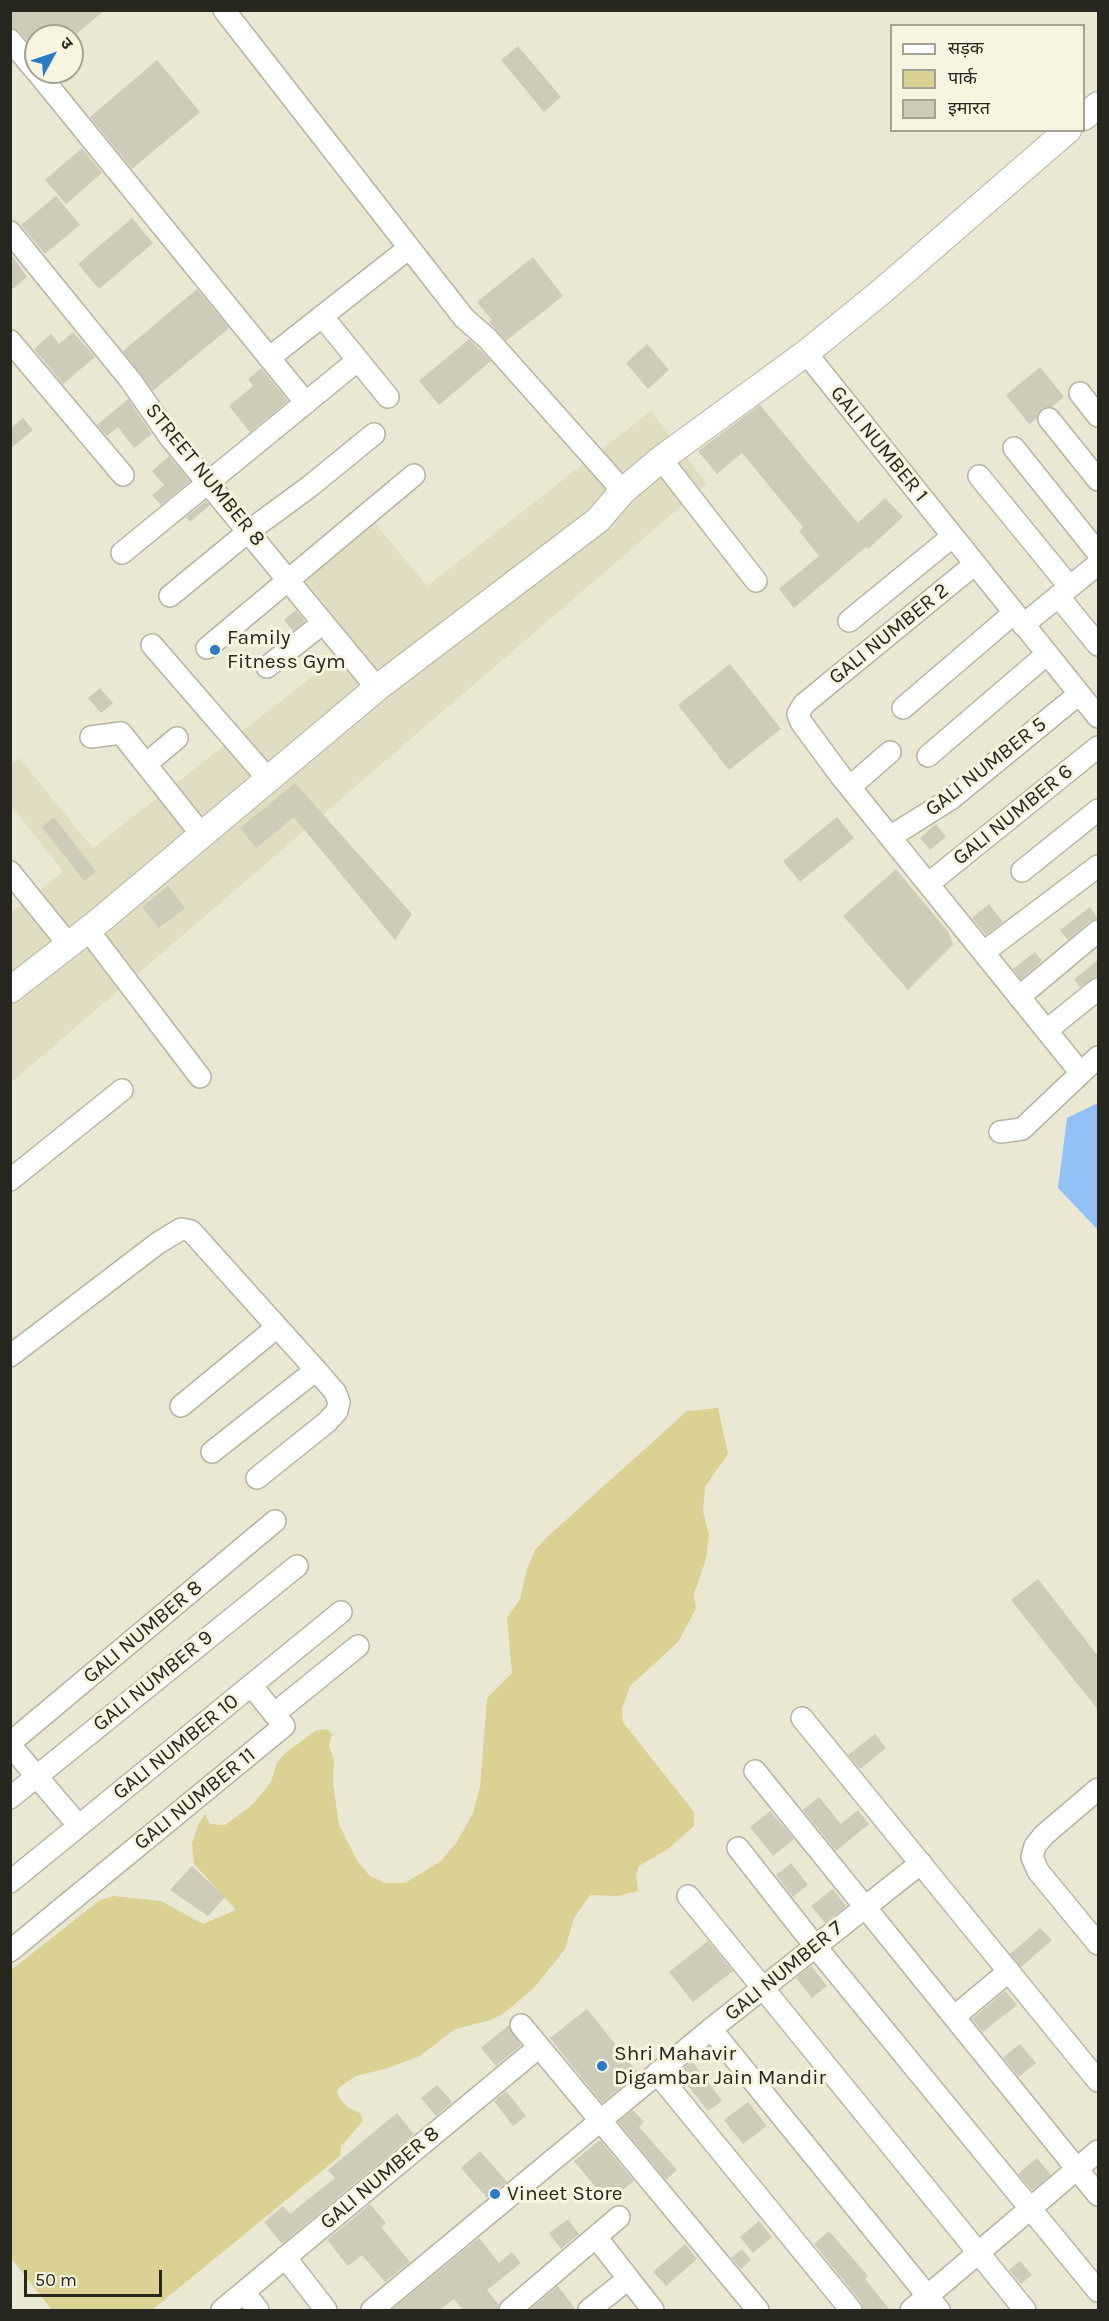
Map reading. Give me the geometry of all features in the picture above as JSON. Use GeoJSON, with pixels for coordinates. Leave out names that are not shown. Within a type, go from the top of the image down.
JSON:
{"type":"FeatureCollection","features":[{"type":"Feature","properties":{"kind":"street"},"geometry":{"type":"LineString","coordinates":[[224,10],[464,318],[487,338],[623,491]]}},
{"type":"Feature","properties":{"kind":"street"},"geometry":{"type":"LineString","coordinates":[[10,40],[24,57]]}},
{"type":"Feature","properties":{"kind":"street"},"geometry":{"type":"LineString","coordinates":[[47,84],[306,403]]}},
{"type":"Feature","properties":{"kind":"street"},"geometry":{"type":"LineString","coordinates":[[1085,115],[1098,105]]}},
{"type":"Feature","properties":{"kind":"street"},"geometry":{"type":"LineString","coordinates":[[10,990],[78,938],[202,836],[377,688],[598,520],[623,491],[661,459],[806,353],[920,260],[1066,132]]}},
{"type":"Feature","properties":{"kind":"street","name":"STREET NUMBER 8"},"geometry":{"type":"LineString","coordinates":[[10,232],[131,381],[169,436],[377,688]]}},
{"type":"Feature","properties":{"kind":"street"},"geometry":{"type":"LineString","coordinates":[[269,358],[409,248]]}},
{"type":"Feature","properties":{"kind":"street"},"geometry":{"type":"LineString","coordinates":[[322,316],[388,397]]}},
{"type":"Feature","properties":{"kind":"street"},"geometry":{"type":"LineString","coordinates":[[10,341],[123,475]]}},
{"type":"Feature","properties":{"kind":"street","name":"GALI NUMBER 1"},"geometry":{"type":"LineString","coordinates":[[806,353],[1098,717]]}},
{"type":"Feature","properties":{"kind":"street"},"geometry":{"type":"LineString","coordinates":[[122,554],[358,360]]}},
{"type":"Feature","properties":{"kind":"street"},"geometry":{"type":"LineString","coordinates":[[1080,393],[1098,416]]}},
{"type":"Feature","properties":{"kind":"street"},"geometry":{"type":"LineString","coordinates":[[1049,419],[1098,480]]}},
{"type":"Feature","properties":{"kind":"street"},"geometry":{"type":"LineString","coordinates":[[170,596],[374,434]]}},
{"type":"Feature","properties":{"kind":"street"},"geometry":{"type":"LineString","coordinates":[[903,708],[1019,619],[1064,591],[1096,567],[1014,448]]}},
{"type":"Feature","properties":{"kind":"street"},"geometry":{"type":"LineString","coordinates":[[661,459],[756,581]]}},
{"type":"Feature","properties":{"kind":"street"},"geometry":{"type":"LineString","coordinates":[[207,648],[414,475]]}},
{"type":"Feature","properties":{"kind":"street"},"geometry":{"type":"LineString","coordinates":[[979,476],[1064,591],[1098,645]]}},
{"type":"Feature","properties":{"kind":"street"},"geometry":{"type":"LineString","coordinates":[[849,621],[953,536]]}},
{"type":"Feature","properties":{"kind":"street","name":"GALI NUMBER 2"},"geometry":{"type":"LineString","coordinates":[[850,786],[801,722],[798,714],[804,704],[975,564]]}},
{"type":"Feature","properties":{"kind":"street"},"geometry":{"type":"LineString","coordinates":[[267,667],[323,623]]}},
{"type":"Feature","properties":{"kind":"street"},"geometry":{"type":"LineString","coordinates":[[152,645],[268,780]]}},
{"type":"Feature","properties":{"kind":"street"},"geometry":{"type":"LineString","coordinates":[[928,756],[1047,654]]}},
{"type":"Feature","properties":{"kind":"street","name":"GALI NUMBER 5"},"geometry":{"type":"LineString","coordinates":[[890,837],[952,798],[1079,694]]}},
{"type":"Feature","properties":{"kind":"street"},"geometry":{"type":"LineString","coordinates":[[91,737],[121,733],[202,836]]}},
{"type":"Feature","properties":{"kind":"street"},"geometry":{"type":"LineString","coordinates":[[146,764],[177,738]]}},
{"type":"Feature","properties":{"kind":"street","name":"GALI NUMBER 6"},"geometry":{"type":"LineString","coordinates":[[928,884],[1098,747]]}},
{"type":"Feature","properties":{"kind":"street"},"geometry":{"type":"LineString","coordinates":[[890,752],[850,786],[1080,1072]]}},
{"type":"Feature","properties":{"kind":"street"},"geometry":{"type":"LineString","coordinates":[[1022,871],[1098,810]]}},
{"type":"Feature","properties":{"kind":"street"},"geometry":{"type":"LineString","coordinates":[[984,952],[1098,866]]}},
{"type":"Feature","properties":{"kind":"street"},"geometry":{"type":"LineString","coordinates":[[10,872],[78,938],[200,1077]]}},
{"type":"Feature","properties":{"kind":"street"},"geometry":{"type":"LineString","coordinates":[[1019,997],[1098,932]]}},
{"type":"Feature","properties":{"kind":"street"},"geometry":{"type":"LineString","coordinates":[[1047,1030],[1098,989]]}},
{"type":"Feature","properties":{"kind":"street"},"geometry":{"type":"LineString","coordinates":[[1000,1132],[1022,1129],[1059,1097],[1080,1072],[1098,1057]]}},
{"type":"Feature","properties":{"kind":"street"},"geometry":{"type":"LineString","coordinates":[[10,1180],[122,1090]]}},
{"type":"Feature","properties":{"kind":"street"},"geometry":{"type":"LineString","coordinates":[[10,1356],[159,1243],[181,1229],[191,1231],[202,1240],[336,1392],[339,1402],[336,1411],[327,1422],[257,1478]]}},
{"type":"Feature","properties":{"kind":"street"},"geometry":{"type":"LineString","coordinates":[[182,1406],[277,1327]]}},
{"type":"Feature","properties":{"kind":"street"},"geometry":{"type":"LineString","coordinates":[[212,1452],[316,1370]]}},
{"type":"Feature","properties":{"kind":"street","name":"GALI NUMBER 8"},"geometry":{"type":"LineString","coordinates":[[79,1826],[10,1744],[275,1521]]}},
{"type":"Feature","properties":{"kind":"street","name":"GALI NUMBER 9"},"geometry":{"type":"LineString","coordinates":[[10,1798],[297,1566]]}},
{"type":"Feature","properties":{"kind":"street","name":"GALI NUMBER 10"},"geometry":{"type":"LineString","coordinates":[[10,1882],[341,1611]]}},
{"type":"Feature","properties":{"kind":"street"},"geometry":{"type":"LineString","coordinates":[[251,1685],[274,1714],[358,1646]]}},
{"type":"Feature","properties":{"kind":"street","name":"GALI NUMBER 11"},"geometry":{"type":"LineString","coordinates":[[10,1951],[284,1726],[274,1714]]}},
{"type":"Feature","properties":{"kind":"street"},"geometry":{"type":"LineString","coordinates":[[802,1718],[1098,2081]]}},
{"type":"Feature","properties":{"kind":"street"},"geometry":{"type":"LineString","coordinates":[[755,1771],[1098,2195]]}},
{"type":"Feature","properties":{"kind":"street"},"geometry":{"type":"LineString","coordinates":[[1098,1789],[1044,1835],[1035,1846],[1032,1857],[1038,1871],[1098,1944]]}},
{"type":"Feature","properties":{"kind":"street"},"geometry":{"type":"LineString","coordinates":[[738,1848],[815,1946],[1098,2291]]}},
{"type":"Feature","properties":{"kind":"street","name":"GALI NUMBER 7"},"geometry":{"type":"LineString","coordinates":[[372,2310],[711,2029],[921,1863]]}},
{"type":"Feature","properties":{"kind":"street"},"geometry":{"type":"LineString","coordinates":[[688,1896],[977,2254],[1025,2310]]}},
{"type":"Feature","properties":{"kind":"street"},"geometry":{"type":"LineString","coordinates":[[954,2017],[1010,1971]]}},
{"type":"Feature","properties":{"kind":"street"},"geometry":{"type":"LineString","coordinates":[[521,2025],[758,2310]]}},
{"type":"Feature","properties":{"kind":"street"},"geometry":{"type":"LineString","coordinates":[[711,2029],[933,2304]]}},
{"type":"Feature","properties":{"kind":"street","name":"GALI NUMBER 8"},"geometry":{"type":"LineString","coordinates":[[222,2310],[539,2047]]}},
{"type":"Feature","properties":{"kind":"street"},"geometry":{"type":"LineString","coordinates":[[657,2073],[851,2310]]}},
{"type":"Feature","properties":{"kind":"street"},"geometry":{"type":"LineString","coordinates":[[911,2310],[933,2304],[977,2254],[1098,2151]]}},
{"type":"Feature","properties":{"kind":"street"},"geometry":{"type":"LineString","coordinates":[[510,2310],[619,2217]]}},
{"type":"Feature","properties":{"kind":"street"},"geometry":{"type":"LineString","coordinates":[[596,2237],[653,2310]]}},
{"type":"Feature","properties":{"kind":"street"},"geometry":{"type":"LineString","coordinates":[[285,2258],[327,2310]]}},
{"type":"Feature","properties":{"kind":"street"},"geometry":{"type":"LineString","coordinates":[[589,2310],[628,2279]]}},
{"type":"Feature","properties":{"kind":"street"},"geometry":{"type":"LineString","coordinates":[[244,2292],[258,2310]]}},
{"type":"Feature","properties":{"kind":"shaded area"},"geometry":{"type":"Polygon","coordinates":[[[651,411],[707,484],[11,1083],[11,913],[63,872],[11,805],[11,764],[19,758],[93,848],[355,643],[300,574],[370,517],[427,586],[651,411]]]}},
{"type":"Feature","properties":{"kind":"green space"},"geometry":{"type":"Polygon","coordinates":[[[718,1408],[728,1454],[705,1487],[703,1511],[709,1535],[706,1559],[694,1594],[696,1609],[678,1642],[630,1686],[622,1709],[623,1722],[694,1812],[694,1826],[668,1849],[639,1866],[636,1875],[638,1891],[618,1896],[590,1895],[574,1918],[565,1949],[534,1988],[504,2013],[491,2020],[455,2029],[420,2056],[385,2069],[356,2076],[341,2086],[337,2091],[339,2097],[347,2107],[360,2113],[363,2121],[341,2146],[340,2156],[152,2310],[52,2310],[11,2258],[11,1970],[100,1900],[113,1896],[161,1901],[203,1924],[236,1910],[194,1864],[192,1843],[199,1823],[205,1814],[210,1824],[225,1825],[252,1805],[271,1782],[277,1763],[283,1755],[315,1731],[326,1729],[332,1734],[329,1746],[334,1760],[333,1783],[339,1825],[358,1862],[370,1876],[385,1883],[405,1883],[441,1861],[457,1842],[473,1813],[480,1787],[487,1698],[512,1673],[507,1618],[520,1599],[527,1569],[535,1550],[687,1411],[718,1408]]]}},
{"type":"Feature","properties":{"kind":"water"},"geometry":{"type":"Polygon","coordinates":[[[1098,1103],[1098,1230],[1058,1188],[1067,1118],[1098,1103]]]}},
{"type":"Feature","properties":{"kind":"building"},"geometry":{"type":"Polygon","coordinates":[[[10,10],[105,10],[84,28],[84,24],[24,24],[24,37],[19,31],[10,28],[10,10]]]}},
{"type":"Feature","properties":{"kind":"building"},"geometry":{"type":"Polygon","coordinates":[[[518,46],[561,97],[544,112],[501,60],[518,46]]]}},
{"type":"Feature","properties":{"kind":"building"},"geometry":{"type":"Polygon","coordinates":[[[157,60],[200,112],[132,169],[90,117],[157,60]]]}},
{"type":"Feature","properties":{"kind":"building"},"geometry":{"type":"Polygon","coordinates":[[[82,148],[102,173],[66,204],[45,180],[82,148]]]}},
{"type":"Feature","properties":{"kind":"building"},"geometry":{"type":"Polygon","coordinates":[[[56,196],[80,225],[45,254],[21,225],[56,196]]]}},
{"type":"Feature","properties":{"kind":"building"},"geometry":{"type":"Polygon","coordinates":[[[132,218],[153,243],[99,289],[78,264],[132,218]]]}},
{"type":"Feature","properties":{"kind":"building"},"geometry":{"type":"Polygon","coordinates":[[[10,253],[27,277],[10,291],[10,253]]]}},
{"type":"Feature","properties":{"kind":"building"},"geometry":{"type":"Polygon","coordinates":[[[533,257],[563,296],[506,341],[489,322],[492,320],[477,302],[533,257]]]}},
{"type":"Feature","properties":{"kind":"building"},"geometry":{"type":"Polygon","coordinates":[[[197,289],[229,328],[153,391],[123,351],[197,289]]]}},
{"type":"Feature","properties":{"kind":"building"},"geometry":{"type":"Polygon","coordinates":[[[73,332],[95,357],[63,384],[34,349],[51,334],[59,344],[73,332]]]}},
{"type":"Feature","properties":{"kind":"building"},"geometry":{"type":"Polygon","coordinates":[[[469,339],[491,361],[439,405],[419,381],[469,339]]]}},
{"type":"Feature","properties":{"kind":"building"},"geometry":{"type":"Polygon","coordinates":[[[647,344],[669,370],[648,389],[626,363],[647,344]]]}},
{"type":"Feature","properties":{"kind":"building"},"geometry":{"type":"Polygon","coordinates":[[[1040,367],[1064,397],[1052,407],[1042,409],[1037,419],[1029,424],[1006,395],[1040,367]]]}},
{"type":"Feature","properties":{"kind":"building"},"geometry":{"type":"Polygon","coordinates":[[[261,368],[288,401],[250,432],[229,406],[253,386],[248,379],[261,368]]]}},
{"type":"Feature","properties":{"kind":"building"},"geometry":{"type":"Polygon","coordinates":[[[128,399],[152,434],[134,448],[118,427],[107,436],[97,425],[128,399]]]}},
{"type":"Feature","properties":{"kind":"building"},"geometry":{"type":"Polygon","coordinates":[[[760,405],[858,523],[885,498],[903,517],[868,549],[866,547],[794,608],[779,589],[819,556],[799,531],[803,527],[742,453],[717,474],[698,451],[760,405]]]}},
{"type":"Feature","properties":{"kind":"building"},"geometry":{"type":"Polygon","coordinates":[[[23,418],[33,430],[10,449],[10,429],[23,418]]]}},
{"type":"Feature","properties":{"kind":"building"},"geometry":{"type":"Polygon","coordinates":[[[169,456],[190,481],[161,505],[152,495],[164,485],[152,471],[169,456]]]}},
{"type":"Feature","properties":{"kind":"building"},"geometry":{"type":"Polygon","coordinates":[[[206,501],[210,505],[190,522],[186,517],[206,501]]]}},
{"type":"Feature","properties":{"kind":"building"},"geometry":{"type":"Polygon","coordinates":[[[296,610],[305,621],[293,631],[284,620],[296,610]]]}},
{"type":"Feature","properties":{"kind":"building"},"geometry":{"type":"Polygon","coordinates":[[[730,664],[781,729],[729,770],[678,705],[730,664]]]}},
{"type":"Feature","properties":{"kind":"building"},"geometry":{"type":"Polygon","coordinates":[[[100,688],[113,703],[101,713],[88,698],[100,688]]]}},
{"type":"Feature","properties":{"kind":"building"},"geometry":{"type":"Polygon","coordinates":[[[295,783],[412,914],[395,940],[294,817],[256,848],[240,828],[295,783]]]}},
{"type":"Feature","properties":{"kind":"building"},"geometry":{"type":"Polygon","coordinates":[[[54,817],[96,872],[84,881],[42,827],[54,817]]]}},
{"type":"Feature","properties":{"kind":"building"},"geometry":{"type":"Polygon","coordinates":[[[837,817],[854,838],[800,882],[783,861],[837,817]]]}},
{"type":"Feature","properties":{"kind":"building"},"geometry":{"type":"Polygon","coordinates":[[[936,824],[946,837],[930,850],[920,838],[936,824]]]}},
{"type":"Feature","properties":{"kind":"building"},"geometry":{"type":"Polygon","coordinates":[[[896,869],[949,933],[953,945],[908,990],[843,916],[896,869]]]}},
{"type":"Feature","properties":{"kind":"building"},"geometry":{"type":"Polygon","coordinates":[[[168,886],[185,908],[159,928],[142,907],[168,886]]]}},
{"type":"Feature","properties":{"kind":"building"},"geometry":{"type":"Polygon","coordinates":[[[989,904],[1003,922],[986,935],[972,918],[989,904]]]}},
{"type":"Feature","properties":{"kind":"building"},"geometry":{"type":"Polygon","coordinates":[[[1090,907],[1098,919],[1090,921],[1068,940],[1060,930],[1090,907]]]}},
{"type":"Feature","properties":{"kind":"building"},"geometry":{"type":"Polygon","coordinates":[[[1035,952],[1042,961],[1021,979],[1013,969],[1035,952]]]}},
{"type":"Feature","properties":{"kind":"building"},"geometry":{"type":"Polygon","coordinates":[[[1098,960],[1098,977],[1080,987],[1074,979],[1098,960]]]}},
{"type":"Feature","properties":{"kind":"building"},"geometry":{"type":"Polygon","coordinates":[[[1038,1579],[1098,1656],[1098,1710],[1011,1600],[1038,1579]]]}},
{"type":"Feature","properties":{"kind":"building"},"geometry":{"type":"Polygon","coordinates":[[[875,1734],[886,1748],[860,1769],[848,1755],[875,1734]]]}},
{"type":"Feature","properties":{"kind":"building"},"geometry":{"type":"Polygon","coordinates":[[[819,1797],[841,1824],[858,1810],[869,1824],[836,1851],[803,1810],[819,1797]]]}},
{"type":"Feature","properties":{"kind":"building"},"geometry":{"type":"Polygon","coordinates":[[[770,1811],[794,1839],[773,1856],[750,1827],[770,1811]]]}},
{"type":"Feature","properties":{"kind":"building"},"geometry":{"type":"Polygon","coordinates":[[[791,1863],[808,1885],[793,1897],[776,1875],[791,1863]]]}},
{"type":"Feature","properties":{"kind":"building"},"geometry":{"type":"Polygon","coordinates":[[[192,1866],[225,1897],[208,1916],[170,1890],[192,1866]]]}},
{"type":"Feature","properties":{"kind":"building"},"geometry":{"type":"Polygon","coordinates":[[[833,1889],[846,1906],[825,1923],[811,1906],[833,1889]]]}},
{"type":"Feature","properties":{"kind":"building"},"geometry":{"type":"Polygon","coordinates":[[[1040,1928],[1052,1940],[1021,1967],[1010,1954],[1040,1928]]]}},
{"type":"Feature","properties":{"kind":"building"},"geometry":{"type":"Polygon","coordinates":[[[708,1941],[733,1971],[693,2002],[669,1972],[708,1941]]]}},
{"type":"Feature","properties":{"kind":"building"},"geometry":{"type":"Polygon","coordinates":[[[811,1966],[827,1986],[812,1998],[796,1978],[811,1966]]]}},
{"type":"Feature","properties":{"kind":"building"},"geometry":{"type":"Polygon","coordinates":[[[1005,1991],[1017,2005],[983,2032],[972,2019],[1005,1991]]]}},
{"type":"Feature","properties":{"kind":"building","name":"Shri Mahavir Digambar Jain Mandir"},"geometry":{"type":"Polygon","coordinates":[[[587,2009],[638,2073],[602,2103],[550,2038],[587,2009]]]}},
{"type":"Feature","properties":{"kind":"building"},"geometry":{"type":"Polygon","coordinates":[[[509,2025],[521,2045],[496,2066],[481,2048],[509,2025]]]}},
{"type":"Feature","properties":{"kind":"building"},"geometry":{"type":"Polygon","coordinates":[[[1020,2044],[1036,2063],[1019,2077],[1003,2057],[1020,2044]]]}},
{"type":"Feature","properties":{"kind":"building"},"geometry":{"type":"Polygon","coordinates":[[[692,2061],[722,2101],[708,2111],[678,2073],[692,2061]]]}},
{"type":"Feature","properties":{"kind":"building"},"geometry":{"type":"Polygon","coordinates":[[[437,2085],[452,2102],[436,2116],[421,2098],[437,2085]]]}},
{"type":"Feature","properties":{"kind":"building"},"geometry":{"type":"Polygon","coordinates":[[[506,2091],[526,2116],[513,2126],[494,2101],[506,2091]]]}},
{"type":"Feature","properties":{"kind":"building"},"geometry":{"type":"Polygon","coordinates":[[[748,2102],[767,2126],[743,2144],[724,2120],[748,2102]]]}},
{"type":"Feature","properties":{"kind":"building"},"geometry":{"type":"Polygon","coordinates":[[[633,2110],[644,2122],[639,2127],[677,2170],[666,2180],[618,2122],[633,2110]]]}},
{"type":"Feature","properties":{"kind":"building"},"geometry":{"type":"Polygon","coordinates":[[[397,2113],[414,2134],[282,2244],[264,2222],[283,2206],[290,2214],[335,2178],[328,2170],[397,2113]]]}},
{"type":"Feature","properties":{"kind":"building"},"geometry":{"type":"Polygon","coordinates":[[[600,2140],[634,2181],[608,2202],[574,2161],[600,2140]]]}},
{"type":"Feature","properties":{"kind":"building"},"geometry":{"type":"Polygon","coordinates":[[[480,2151],[507,2182],[487,2198],[461,2168],[480,2151]]]}},
{"type":"Feature","properties":{"kind":"building"},"geometry":{"type":"Polygon","coordinates":[[[1037,2158],[1051,2175],[1032,2190],[1018,2174],[1037,2158]]]}},
{"type":"Feature","properties":{"kind":"building"},"geometry":{"type":"Polygon","coordinates":[[[370,2204],[386,2223],[381,2227],[410,2262],[385,2282],[362,2255],[348,2266],[327,2240],[370,2204]]]}},
{"type":"Feature","properties":{"kind":"building"},"geometry":{"type":"Polygon","coordinates":[[[568,2219],[579,2234],[561,2249],[549,2233],[568,2219]]]}},
{"type":"Feature","properties":{"kind":"building"},"geometry":{"type":"Polygon","coordinates":[[[759,2221],[772,2237],[753,2253],[740,2237],[759,2221]]]}},
{"type":"Feature","properties":{"kind":"building"},"geometry":{"type":"Polygon","coordinates":[[[829,2231],[868,2276],[865,2279],[890,2310],[863,2310],[861,2302],[814,2244],[829,2231]]]}},
{"type":"Feature","properties":{"kind":"building"},"geometry":{"type":"Polygon","coordinates":[[[479,2238],[499,2263],[512,2252],[521,2263],[487,2290],[499,2305],[498,2310],[463,2310],[454,2299],[439,2310],[391,2310],[479,2238]]]}},
{"type":"Feature","properties":{"kind":"building"},"geometry":{"type":"Polygon","coordinates":[[[685,2244],[697,2259],[666,2286],[653,2272],[685,2244]]]}},
{"type":"Feature","properties":{"kind":"building"},"geometry":{"type":"Polygon","coordinates":[[[742,2249],[751,2260],[741,2269],[731,2258],[742,2249]]]}},
{"type":"Feature","properties":{"kind":"building"},"geometry":{"type":"Polygon","coordinates":[[[1020,2261],[1032,2275],[1021,2284],[1009,2270],[1020,2261]]]}},
{"type":"Feature","properties":{"kind":"building"},"geometry":{"type":"Polygon","coordinates":[[[558,2286],[576,2310],[529,2310],[558,2286]]]}},
{"type":"Feature","properties":{"kind":"place","name":"Family Fitness Gym"},"geometry":{"type":"Point","coordinates":[215,650]}},
{"type":"Feature","properties":{"kind":"place","name":"Shri Mahavir Digambar Jain Mandir"},"geometry":{"type":"Point","coordinates":[602,2066]}},
{"type":"Feature","properties":{"kind":"place","name":"Vineet Store"},"geometry":{"type":"Point","coordinates":[495,2194]}}]}
